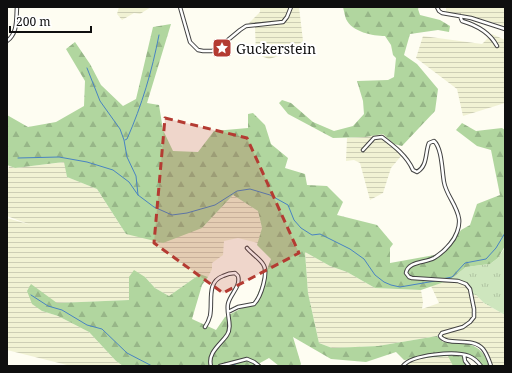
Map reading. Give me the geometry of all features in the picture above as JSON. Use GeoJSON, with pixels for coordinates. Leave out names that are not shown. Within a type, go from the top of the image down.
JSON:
{"type":"FeatureCollection","features":[{"type":"Feature","properties":{"kind":"street"},"geometry":{"type":"LineString","coordinates":[[7,41],[14,32],[16,7]]}},
{"type":"Feature","properties":{"kind":"street"},"geometry":{"type":"LineString","coordinates":[[180,7],[190,42],[198,50],[206,52],[217,49],[246,26],[283,22],[291,7]]}},
{"type":"Feature","properties":{"kind":"street"},"geometry":{"type":"LineString","coordinates":[[437,7],[442,13],[476,19],[505,29]]}},
{"type":"Feature","properties":{"kind":"street"},"geometry":{"type":"LineString","coordinates":[[460,16],[462,21],[474,25],[485,32],[497,46]]}},
{"type":"Feature","properties":{"kind":"street"},"geometry":{"type":"LineString","coordinates":[[363,150],[374,138],[382,137],[405,156],[413,170],[417,172],[424,165],[429,143],[432,141],[436,143],[442,162],[444,184],[458,213],[459,222],[457,232],[448,246],[432,259],[411,266],[406,270],[407,275],[412,278],[458,281],[468,285],[471,290],[474,309],[473,319],[463,327],[442,333],[440,336],[446,341],[470,342],[479,345],[486,354],[490,366]]}},
{"type":"Feature","properties":{"kind":"street"},"geometry":{"type":"LineString","coordinates":[[228,312],[238,307],[251,305],[256,302],[265,277],[266,272],[264,265],[247,248]]}},
{"type":"Feature","properties":{"kind":"street"},"geometry":{"type":"LineString","coordinates":[[205,328],[210,317],[210,299],[215,281],[220,277],[234,272],[238,276],[239,282],[229,300],[229,331],[211,357],[211,366]]}},
{"type":"Feature","properties":{"kind":"street"},"geometry":{"type":"LineString","coordinates":[[403,366],[410,360],[425,356],[464,355],[473,358],[481,366]]}},
{"type":"Feature","properties":{"kind":"street"},"geometry":{"type":"LineString","coordinates":[[464,355],[465,361],[469,366]]}},
{"type":"Feature","properties":{"kind":"street"},"geometry":{"type":"LineString","coordinates":[[220,366],[247,359],[259,366]]}},
{"type":"Feature","properties":{"kind":"highlighted area"},"geometry":{"type":"Polygon","coordinates":[[[165,118],[247,138],[299,253],[223,293],[154,243],[165,118]]]}},
{"type":"Feature","properties":{"kind":"green space"},"geometry":{"type":"Polygon","coordinates":[[[119,7],[151,7],[140,14],[134,13],[122,20],[117,14],[119,7]]]}},
{"type":"Feature","properties":{"kind":"green space"},"geometry":{"type":"Polygon","coordinates":[[[260,7],[299,7],[303,41],[288,53],[269,59],[256,54],[255,27],[247,25],[260,12],[260,7]]]}},
{"type":"Feature","properties":{"kind":"green space"},"geometry":{"type":"Polygon","coordinates":[[[343,7],[419,7],[418,9],[420,15],[440,20],[450,26],[449,32],[438,30],[410,34],[404,55],[417,64],[438,89],[435,111],[402,146],[394,144],[383,134],[365,137],[333,138],[288,114],[279,103],[282,100],[291,103],[313,122],[334,131],[353,126],[364,114],[363,101],[357,81],[388,80],[394,77],[396,58],[393,55],[391,45],[385,36],[369,34],[353,27],[346,19],[343,7]]]}},
{"type":"Feature","properties":{"kind":"green space"},"geometry":{"type":"Polygon","coordinates":[[[446,7],[505,7],[505,26],[471,16],[446,12],[446,7]]]}},
{"type":"Feature","properties":{"kind":"green space"},"geometry":{"type":"Polygon","coordinates":[[[171,24],[147,103],[159,105],[163,130],[173,151],[198,152],[214,131],[248,128],[248,114],[253,113],[265,125],[271,144],[288,158],[285,168],[305,174],[307,185],[327,186],[343,202],[337,215],[377,225],[393,244],[390,248],[390,263],[440,254],[452,244],[461,230],[470,225],[477,204],[500,195],[491,150],[477,146],[456,130],[462,123],[476,131],[502,128],[505,130],[505,246],[498,258],[490,264],[466,267],[450,280],[421,290],[375,288],[347,272],[330,266],[305,252],[308,293],[319,343],[332,348],[378,346],[437,336],[443,342],[465,343],[477,348],[486,358],[489,366],[484,366],[475,359],[463,354],[464,361],[467,366],[453,366],[448,356],[404,360],[396,352],[366,362],[331,359],[293,337],[301,364],[300,366],[279,366],[269,358],[260,363],[259,366],[123,366],[116,361],[89,332],[58,316],[42,311],[32,304],[27,291],[31,284],[57,303],[129,300],[129,277],[134,270],[145,277],[155,288],[169,296],[200,274],[208,277],[202,285],[192,319],[216,330],[225,317],[255,301],[271,259],[257,245],[262,228],[258,211],[233,195],[202,228],[163,243],[126,234],[97,189],[67,177],[64,162],[15,168],[7,165],[7,115],[28,127],[56,122],[84,106],[85,81],[66,49],[75,42],[90,64],[101,85],[123,106],[136,99],[153,27],[171,24]]]}},
{"type":"Feature","properties":{"kind":"green space"},"geometry":{"type":"Polygon","coordinates":[[[492,34],[505,40],[505,103],[463,116],[457,89],[416,58],[423,36],[482,44],[492,34]]]}},
{"type":"Feature","properties":{"kind":"green space"},"geometry":{"type":"Polygon","coordinates":[[[383,134],[394,144],[402,155],[391,168],[383,193],[370,200],[360,163],[354,160],[346,161],[347,138],[383,134]]]}},
{"type":"Feature","properties":{"kind":"green space"},"geometry":{"type":"Polygon","coordinates":[[[65,162],[67,177],[97,189],[126,234],[202,228],[233,195],[258,211],[262,228],[258,243],[238,238],[224,241],[223,255],[212,263],[212,269],[208,277],[200,274],[169,296],[155,288],[145,277],[129,277],[129,300],[57,303],[42,311],[58,316],[89,332],[116,361],[123,366],[71,366],[7,350],[7,218],[31,225],[7,216],[7,177],[9,166],[15,168],[65,162]]]}},
{"type":"Feature","properties":{"kind":"green space"},"geometry":{"type":"Polygon","coordinates":[[[504,249],[505,315],[484,303],[476,295],[473,295],[470,286],[465,282],[450,280],[466,267],[490,264],[498,258],[504,249]]]}},
{"type":"Feature","properties":{"kind":"green space"},"geometry":{"type":"Polygon","coordinates":[[[305,252],[330,266],[347,272],[375,288],[421,290],[423,302],[422,309],[439,303],[431,286],[450,280],[465,281],[470,286],[473,295],[476,295],[484,303],[505,315],[505,366],[492,366],[486,350],[474,342],[445,339],[441,336],[442,334],[463,328],[471,323],[475,313],[474,301],[473,317],[471,320],[463,326],[440,332],[437,336],[378,346],[332,348],[319,343],[308,293],[305,252]]]}},
{"type":"Feature","properties":{"kind":"green space"},"geometry":{"type":"Polygon","coordinates":[[[449,356],[453,366],[404,366],[414,360],[449,356]]]}},
{"type":"Feature","properties":{"kind":"waterway"},"geometry":{"type":"LineString","coordinates":[[125,140],[127,139],[142,101],[150,75],[159,35]]}},
{"type":"Feature","properties":{"kind":"waterway"},"geometry":{"type":"LineString","coordinates":[[87,68],[100,101],[120,129],[124,140],[127,157],[136,176],[138,195]]}},
{"type":"Feature","properties":{"kind":"waterway"},"geometry":{"type":"LineString","coordinates":[[18,158],[59,157],[87,162],[113,170],[129,182],[138,195],[154,207],[172,215],[187,213],[215,205],[237,191],[250,189],[270,195],[288,205],[294,220],[301,228],[312,235],[320,234],[350,249],[364,259],[375,275],[384,282],[400,287],[435,281]]}},
{"type":"Feature","properties":{"kind":"waterway"},"geometry":{"type":"LineString","coordinates":[[442,279],[452,277],[465,263],[486,259],[496,248],[505,233]]}},
{"type":"Feature","properties":{"kind":"waterway"},"geometry":{"type":"LineString","coordinates":[[31,295],[48,306],[62,310],[87,325],[102,329],[127,353],[152,366]]}},
{"type":"Feature","properties":{"kind":"waterway"},"geometry":{"type":"LineString","coordinates":[[231,366],[240,362]]}},
{"type":"Feature","properties":{"kind":"place","name":"Guckerstein"},"geometry":{"type":"Point","coordinates":[222,48]}}]}
